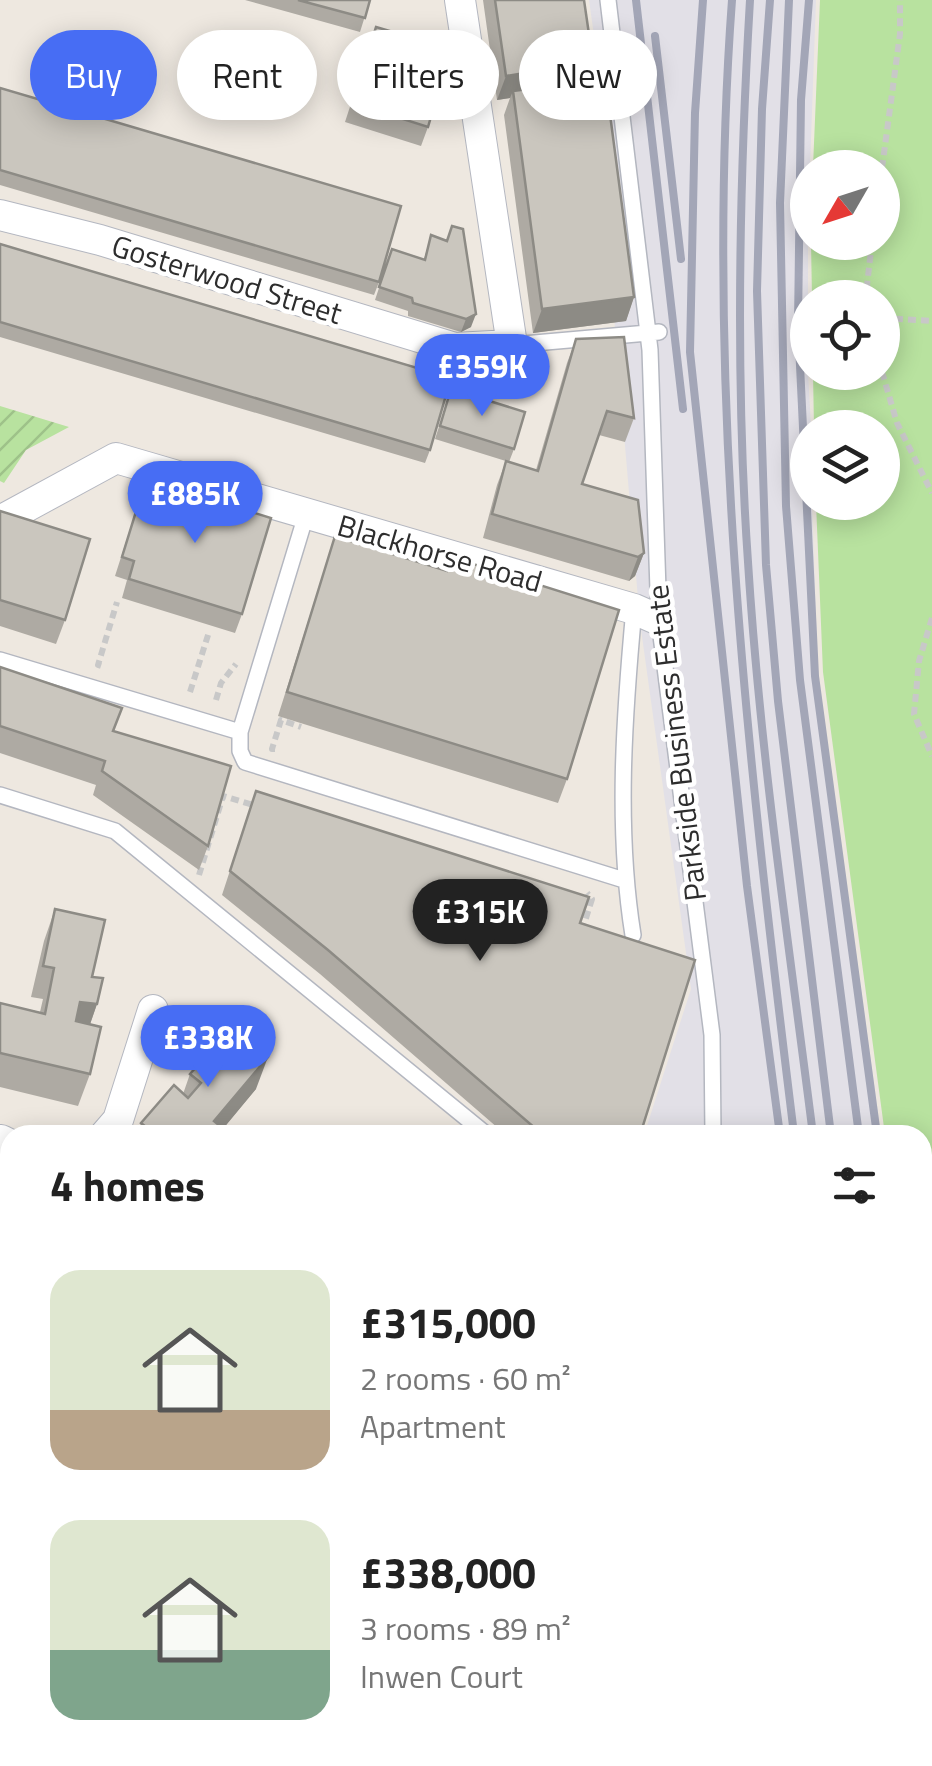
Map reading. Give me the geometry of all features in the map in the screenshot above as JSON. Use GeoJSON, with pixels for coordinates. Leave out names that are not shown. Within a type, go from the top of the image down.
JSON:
{"type":"FeatureCollection","features":[{"type":"Feature","properties":{"kind":"street"},"geometry":{"type":"LineString","coordinates":[[460,0],[512,345]]}},
{"type":"Feature","properties":{"kind":"street","name":"Gosterwood Street"},"geometry":{"type":"LineString","coordinates":[[0,215],[100,240],[455,348],[512,345]]}},
{"type":"Feature","properties":{"kind":"street","name":"Blackhorse Road"},"geometry":{"type":"LineString","coordinates":[[0,520],[116,458],[647,615]]}},
{"type":"Feature","properties":{"kind":"street"},"geometry":{"type":"LineString","coordinates":[[114,1125],[154,1010]]}},
{"type":"Feature","properties":{"kind":"lane","name":"Parkside Business Estate"},"geometry":{"type":"LineString","coordinates":[[608,0],[651,334],[647,615],[712,1035],[713,1125]]}},
{"type":"Feature","properties":{"kind":"lane"},"geometry":{"type":"LineString","coordinates":[[512,345],[651,334]]}},
{"type":"Feature","properties":{"kind":"lane"},"geometry":{"type":"LineString","coordinates":[[306,515],[240,732],[240,751],[245,762],[624,880]]}},
{"type":"Feature","properties":{"kind":"lane"},"geometry":{"type":"LineString","coordinates":[[634,935],[624,880],[625,754],[647,615]]}},
{"type":"Feature","properties":{"kind":"lane"},"geometry":{"type":"LineString","coordinates":[[0,660],[240,732]]}},
{"type":"Feature","properties":{"kind":"lane"},"geometry":{"type":"LineString","coordinates":[[0,795],[116,831],[475,1125]]}},
{"type":"Feature","properties":{"kind":"path"},"geometry":{"type":"LineString","coordinates":[[884,150],[900,34],[900,0]]}},
{"type":"Feature","properties":{"kind":"path"},"geometry":{"type":"LineString","coordinates":[[900,319],[932,320]]}},
{"type":"Feature","properties":{"kind":"path"},"geometry":{"type":"LineString","coordinates":[[887,390],[897,423],[932,493]]}},
{"type":"Feature","properties":{"kind":"path"},"geometry":{"type":"LineString","coordinates":[[116,670],[98,664],[117,602]]}},
{"type":"Feature","properties":{"kind":"path"},"geometry":{"type":"LineString","coordinates":[[932,618],[919,661],[914,714],[932,756]]}},
{"type":"Feature","properties":{"kind":"path"},"geometry":{"type":"LineString","coordinates":[[190,692],[209,632]]}},
{"type":"Feature","properties":{"kind":"path"},"geometry":{"type":"LineString","coordinates":[[172,687],[232,705]]}},
{"type":"Feature","properties":{"kind":"path"},"geometry":{"type":"LineString","coordinates":[[199,876],[224,796],[254,806]]}},
{"type":"Feature","properties":{"kind":"path"},"geometry":{"type":"LineString","coordinates":[[578,946],[590,894]]}},
{"type":"Feature","properties":{"kind":"shaded area"},"geometry":{"type":"Polygon","coordinates":[[[589,0],[816,0],[811,150],[790,150],[790,260],[808,260],[808,280],[790,280],[790,390],[809,390],[810,410],[790,410],[790,520],[813,520],[818,674],[880,1125],[647,1125],[691,989],[640,622],[598,120],[657,120],[657,30],[593,30],[589,0]]]}},
{"type":"Feature","properties":{"kind":"green space"},"geometry":{"type":"Polygon","coordinates":[[[820,0],[932,0],[932,1125],[884,1125],[823,672],[817,520],[900,520],[900,410],[814,410],[813,390],[900,390],[900,280],[812,280],[811,260],[900,260],[900,150],[814,150],[820,0]]]}},
{"type":"Feature","properties":{"kind":"green space"},"geometry":{"type":"Polygon","coordinates":[[[0,406],[69,427],[26,450],[4,483],[0,481],[0,406]]]}},
{"type":"Feature","properties":{"kind":"building"},"geometry":{"type":"Polygon","coordinates":[[[298,0],[370,0],[365,18],[298,0]]]}},
{"type":"Feature","properties":{"kind":"building"},"geometry":{"type":"Polygon","coordinates":[[[495,0],[584,0],[588,30],[519,30],[519,74],[506,76],[495,0]]]}},
{"type":"Feature","properties":{"kind":"building"},"geometry":{"type":"Polygon","coordinates":[[[0,88],[30,97],[30,120],[109,120],[401,206],[379,282],[0,170],[0,88]]]}},
{"type":"Feature","properties":{"kind":"building"},"geometry":{"type":"Polygon","coordinates":[[[519,90],[519,120],[611,120],[634,297],[542,309],[513,91],[519,90]]]}},
{"type":"Feature","properties":{"kind":"building"},"geometry":{"type":"Polygon","coordinates":[[[406,120],[430,120],[428,127],[406,120]]]}},
{"type":"Feature","properties":{"kind":"building"},"geometry":{"type":"Polygon","coordinates":[[[452,226],[463,229],[476,314],[466,319],[413,303],[412,298],[379,287],[392,249],[425,260],[431,235],[447,241],[452,226]]]}},
{"type":"Feature","properties":{"kind":"building"},"geometry":{"type":"Polygon","coordinates":[[[0,244],[451,378],[430,450],[0,322],[0,244]]]}},
{"type":"Feature","properties":{"kind":"building"},"geometry":{"type":"Polygon","coordinates":[[[624,337],[634,418],[607,411],[582,484],[638,500],[644,553],[638,557],[492,514],[506,461],[538,471],[576,339],[624,337]]]}},
{"type":"Feature","properties":{"kind":"building"},"geometry":{"type":"Polygon","coordinates":[[[451,389],[525,412],[514,449],[440,426],[451,389]]]}},
{"type":"Feature","properties":{"kind":"building"},"geometry":{"type":"Polygon","coordinates":[[[146,479],[271,518],[242,614],[129,579],[134,561],[122,557],[146,479]]]}},
{"type":"Feature","properties":{"kind":"building"},"geometry":{"type":"Polygon","coordinates":[[[0,511],[90,539],[65,620],[0,600],[0,511]]]}},
{"type":"Feature","properties":{"kind":"building"},"geometry":{"type":"Polygon","coordinates":[[[335,536],[447,571],[451,557],[619,610],[567,779],[287,692],[335,536]]]}},
{"type":"Feature","properties":{"kind":"building"},"geometry":{"type":"Polygon","coordinates":[[[0,667],[122,708],[113,731],[231,766],[208,846],[102,771],[105,761],[0,726],[0,667]]]}},
{"type":"Feature","properties":{"kind":"building"},"geometry":{"type":"Polygon","coordinates":[[[256,791],[589,897],[580,923],[695,960],[643,1125],[531,1125],[230,871],[256,791]]]}},
{"type":"Feature","properties":{"kind":"building"},"geometry":{"type":"Polygon","coordinates":[[[55,909],[105,920],[92,977],[103,978],[97,1004],[80,1002],[76,1021],[101,1027],[90,1074],[0,1053],[0,1003],[45,1014],[54,968],[43,966],[55,909]]]}},
{"type":"Feature","properties":{"kind":"building"},"geometry":{"type":"Polygon","coordinates":[[[232,1026],[268,1057],[214,1121],[219,1125],[141,1123],[174,1085],[188,1098],[201,1083],[190,1074],[232,1026]]]}},
{"type":"Feature","properties":{"kind":"railway"},"geometry":{"type":"LineString","coordinates":[[636,0],[683,409]]}},
{"type":"Feature","properties":{"kind":"railway"},"geometry":{"type":"LineString","coordinates":[[703,0],[695,113],[690,352],[747,886],[779,1125]]}},
{"type":"Feature","properties":{"kind":"railway"},"geometry":{"type":"LineString","coordinates":[[732,0],[723,283],[727,424],[746,705],[793,1125]]}},
{"type":"Feature","properties":{"kind":"railway"},"geometry":{"type":"LineString","coordinates":[[750,0],[740,281],[744,492],[768,777],[812,1125]]}},
{"type":"Feature","properties":{"kind":"railway"},"geometry":{"type":"LineString","coordinates":[[770,0],[762,109],[757,291],[766,565],[778,701],[830,1125]]}},
{"type":"Feature","properties":{"kind":"railway"},"geometry":{"type":"LineString","coordinates":[[789,0],[780,203],[786,506],[800,680],[858,1125]]}},
{"type":"Feature","properties":{"kind":"railway"},"geometry":{"type":"LineString","coordinates":[[809,0],[801,100],[798,324],[815,676],[876,1125]]}},
{"type":"Feature","properties":{"kind":"railway"},"geometry":{"type":"LineString","coordinates":[[657,53],[681,259]]}}]}
